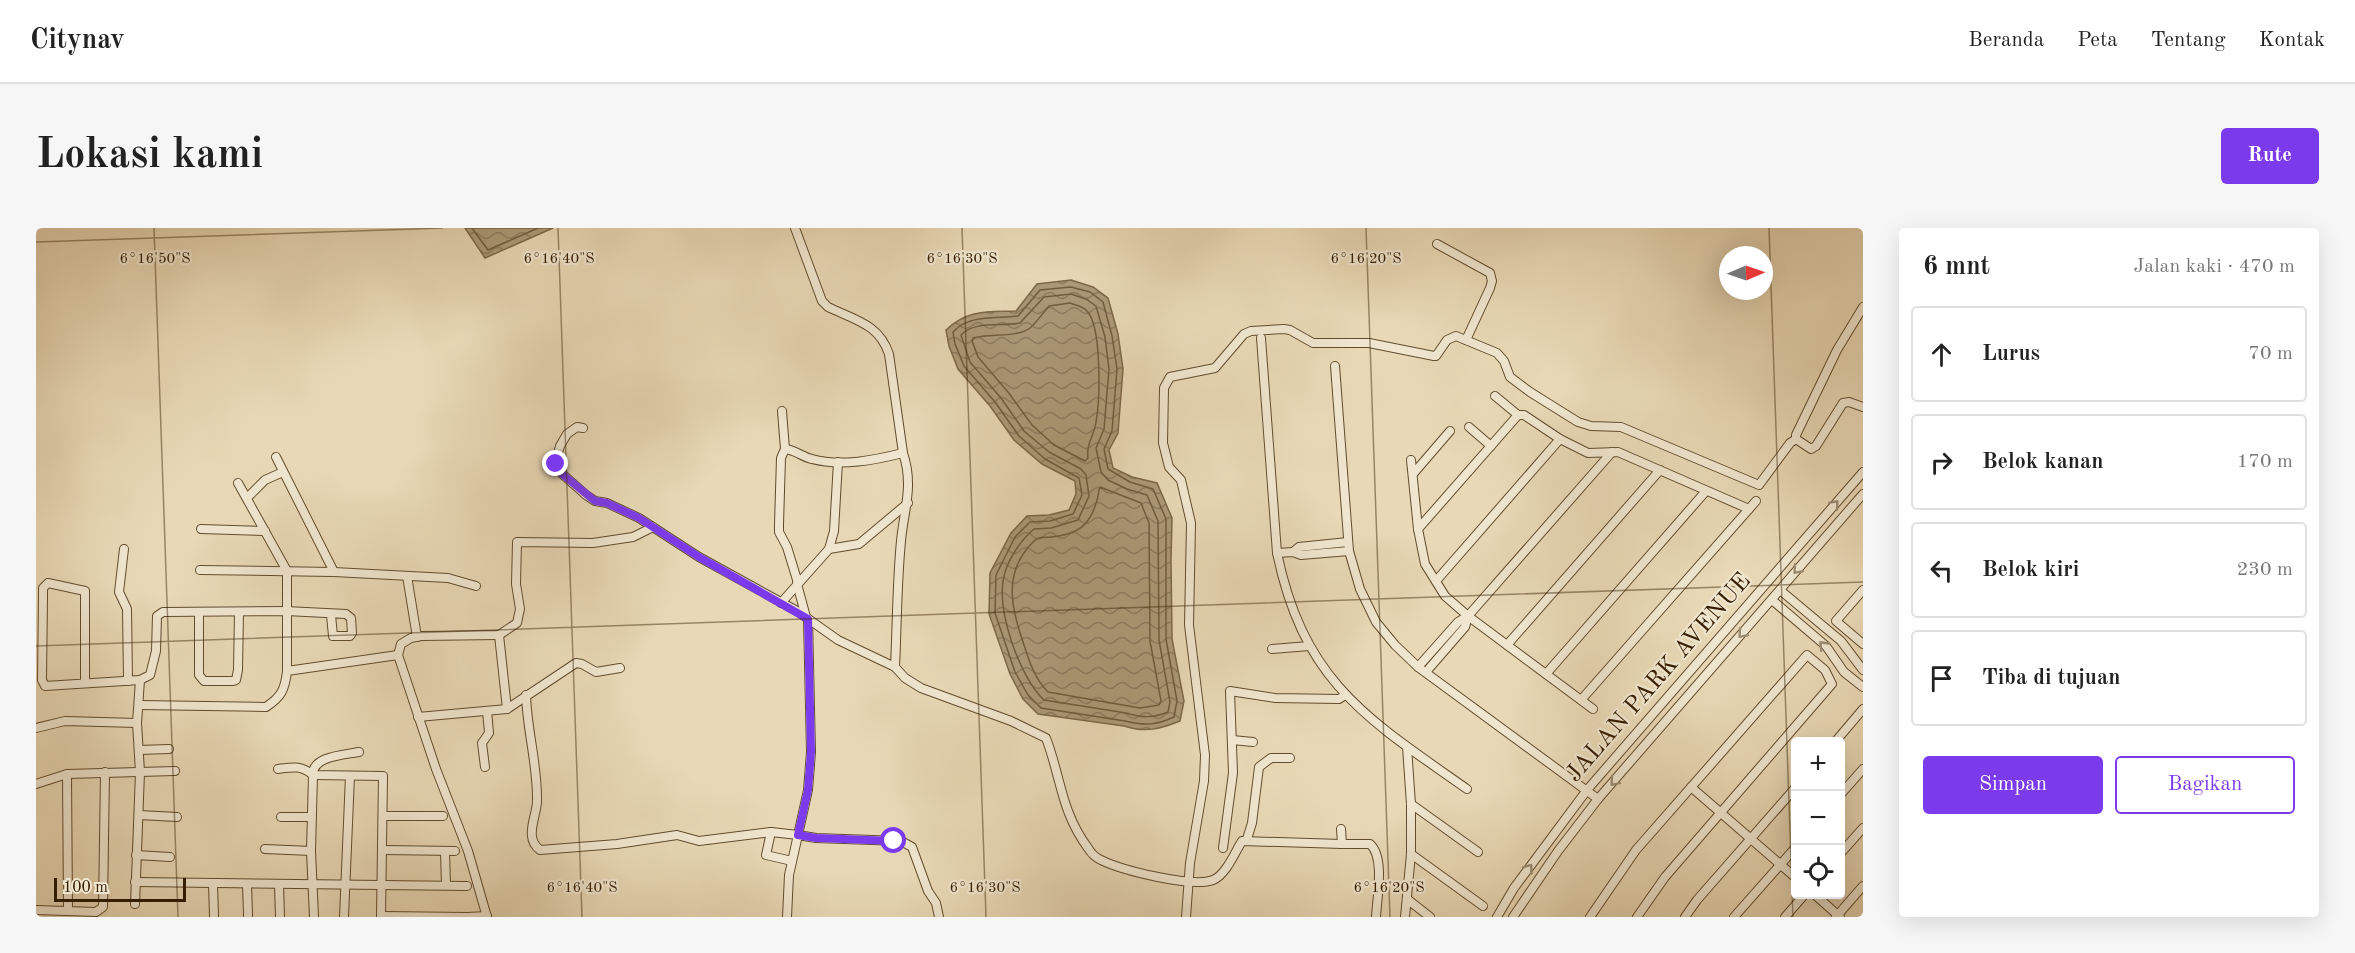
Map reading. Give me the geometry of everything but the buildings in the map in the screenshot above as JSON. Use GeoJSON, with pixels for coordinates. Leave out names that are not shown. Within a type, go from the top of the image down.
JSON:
{"type":"FeatureCollection","features":[{"type":"Feature","properties":{"kind":"street"},"geometry":{"type":"LineString","coordinates":[[795,228],[822,301],[828,308],[875,330],[884,339],[890,354],[903,453],[908,473],[908,503],[901,538],[895,667]]}},
{"type":"Feature","properties":{"kind":"street"},"geometry":{"type":"LineString","coordinates":[[1437,244],[1490,273],[1492,281],[1490,288],[1466,340]]}},
{"type":"Feature","properties":{"kind":"street"},"geometry":{"type":"LineString","coordinates":[[1186,917],[1204,781],[1205,755],[1190,625],[1191,523],[1181,480],[1168,467],[1163,443],[1164,388],[1170,377],[1215,368],[1244,334],[1251,331],[1284,329],[1313,343],[1369,343],[1434,356],[1450,337],[1456,336],[1497,353],[1504,361],[1510,377],[1530,393],[1578,422],[1591,426],[1621,427],[1759,485],[1790,443],[1796,439],[1837,350],[1863,307]]}},
{"type":"Feature","properties":{"kind":"street"},"geometry":{"type":"LineString","coordinates":[[1261,338],[1277,553],[1285,588],[1296,619],[1326,673],[1345,695],[1385,732],[1467,789]]}},
{"type":"Feature","properties":{"kind":"street"},"geometry":{"type":"LineString","coordinates":[[1335,366],[1348,547],[1360,589],[1376,622],[1395,645],[1418,667],[1598,799]]}},
{"type":"Feature","properties":{"kind":"street"},"geometry":{"type":"LineString","coordinates":[[1495,396],[1518,415],[1524,415],[1560,439],[1588,453],[1618,452],[1749,509]]}},
{"type":"Feature","properties":{"kind":"street"},"geometry":{"type":"LineString","coordinates":[[1796,439],[1811,449],[1816,446],[1843,403],[1849,402],[1863,407]]}},
{"type":"Feature","properties":{"kind":"street"},"geometry":{"type":"LineString","coordinates":[[782,411],[785,449],[781,458],[778,524],[779,532],[787,547],[807,618],[811,752],[808,790],[792,861],[787,896],[787,917]]}},
{"type":"Feature","properties":{"kind":"street"},"geometry":{"type":"LineString","coordinates":[[1418,529],[1518,415]]}},
{"type":"Feature","properties":{"kind":"street"},"geometry":{"type":"LineString","coordinates":[[1469,427],[1491,446]]}},
{"type":"Feature","properties":{"kind":"street"},"geometry":{"type":"LineString","coordinates":[[583,428],[575,428],[564,436],[556,457],[560,471],[595,501],[607,503],[653,526],[699,557],[807,618],[838,640],[895,667],[905,678],[921,688],[1011,721],[1046,738],[1067,812],[1087,847],[1099,860],[1136,872],[1189,881],[1210,881],[1219,877],[1242,840],[1370,844],[1376,850],[1379,862],[1376,917]]}},
{"type":"Feature","properties":{"kind":"street"},"geometry":{"type":"LineString","coordinates":[[1413,474],[1450,432]]}},
{"type":"Feature","properties":{"kind":"street"},"geometry":{"type":"LineString","coordinates":[[1436,581],[1560,439]]}},
{"type":"Feature","properties":{"kind":"street"},"geometry":{"type":"LineString","coordinates":[[785,449],[796,451],[811,459],[838,462],[885,458],[903,453]]}},
{"type":"Feature","properties":{"kind":"street"},"geometry":{"type":"LineString","coordinates":[[1418,667],[1458,622],[1468,616],[1612,452]]}},
{"type":"Feature","properties":{"kind":"street"},"geometry":{"type":"LineString","coordinates":[[276,457],[334,572]]}},
{"type":"Feature","properties":{"kind":"street"},"geometry":{"type":"LineString","coordinates":[[1411,460],[1418,529],[1425,564],[1445,596],[1468,616],[1593,709]]}},
{"type":"Feature","properties":{"kind":"street"},"geometry":{"type":"LineString","coordinates":[[781,603],[829,549],[834,531],[838,462]]}},
{"type":"Feature","properties":{"kind":"street"},"geometry":{"type":"LineString","coordinates":[[1507,645],[1660,470]]}},
{"type":"Feature","properties":{"kind":"street"},"geometry":{"type":"LineString","coordinates":[[247,498],[265,480],[283,472]]}},
{"type":"Feature","properties":{"kind":"street","name":"JALAN PARK AVENUE"},"geometry":{"type":"LineString","coordinates":[[1497,917],[1510,894],[1587,790],[1863,472]]}},
{"type":"Feature","properties":{"kind":"street"},"geometry":{"type":"LineString","coordinates":[[139,705],[266,707],[279,698],[285,690],[287,671],[286,571],[238,483]]}},
{"type":"Feature","properties":{"kind":"street"},"geometry":{"type":"LineString","coordinates":[[1546,674],[1707,491]]}},
{"type":"Feature","properties":{"kind":"street","name":"JALAN PARK AVENUE"},"geometry":{"type":"LineString","coordinates":[[1513,917],[1598,799],[1863,494]]}},
{"type":"Feature","properties":{"kind":"street"},"geometry":{"type":"LineString","coordinates":[[1581,700],[1756,501]]}},
{"type":"Feature","properties":{"kind":"street"},"geometry":{"type":"LineString","coordinates":[[829,549],[859,544],[908,503]]}},
{"type":"Feature","properties":{"kind":"street"},"geometry":{"type":"LineString","coordinates":[[278,769],[297,766],[305,768],[312,775],[383,776],[381,917],[487,916],[468,850],[436,769],[398,655],[405,640],[417,637],[498,636],[517,623],[519,602],[516,584],[517,542],[593,543],[633,537],[653,526]]}},
{"type":"Feature","properties":{"kind":"street"},"geometry":{"type":"LineString","coordinates":[[201,529],[265,531]]}},
{"type":"Feature","properties":{"kind":"street"},"geometry":{"type":"LineString","coordinates":[[1813,530],[1823,540]]}},
{"type":"Feature","properties":{"kind":"street"},"geometry":{"type":"LineString","coordinates":[[1277,553],[1293,552],[1301,555],[1319,549],[1348,547]]}},
{"type":"Feature","properties":{"kind":"street"},"geometry":{"type":"LineString","coordinates":[[124,549],[120,592],[127,609],[128,681]]}},
{"type":"Feature","properties":{"kind":"street"},"geometry":{"type":"LineString","coordinates":[[200,570],[334,572],[407,576],[448,579],[476,586]]}},
{"type":"Feature","properties":{"kind":"street"},"geometry":{"type":"LineString","coordinates":[[407,576],[417,637]]}},
{"type":"Feature","properties":{"kind":"street"},"geometry":{"type":"LineString","coordinates":[[85,682],[86,591],[48,583],[43,588],[39,603],[42,684],[45,686],[140,680],[150,675],[153,666],[157,616],[163,612],[286,612],[331,615]]}},
{"type":"Feature","properties":{"kind":"street"},"geometry":{"type":"LineString","coordinates":[[1780,590],[1840,640],[1863,670]]}},
{"type":"Feature","properties":{"kind":"street"},"geometry":{"type":"LineString","coordinates":[[1863,590],[1836,621],[1863,644]]}},
{"type":"Feature","properties":{"kind":"street"},"geometry":{"type":"LineString","coordinates":[[1772,600],[1826,646],[1844,672],[1863,687]]}},
{"type":"Feature","properties":{"kind":"street"},"geometry":{"type":"LineString","coordinates":[[199,612],[200,675],[204,681],[233,681],[238,670],[239,612]]}},
{"type":"Feature","properties":{"kind":"street"},"geometry":{"type":"LineString","coordinates":[[1426,672],[1466,627],[1468,616]]}},
{"type":"Feature","properties":{"kind":"street"},"geometry":{"type":"LineString","coordinates":[[498,636],[507,709]]}},
{"type":"Feature","properties":{"kind":"street"},"geometry":{"type":"LineString","coordinates":[[1438,644],[1445,650]]}},
{"type":"Feature","properties":{"kind":"street"},"geometry":{"type":"LineString","coordinates":[[1272,649],[1309,646]]}},
{"type":"Feature","properties":{"kind":"street"},"geometry":{"type":"LineString","coordinates":[[287,671],[398,655]]}},
{"type":"Feature","properties":{"kind":"street"},"geometry":{"type":"LineString","coordinates":[[1590,917],[1636,850],[1807,655],[1825,670],[1832,684],[1665,877],[1637,917]]}},
{"type":"Feature","properties":{"kind":"street"},"geometry":{"type":"LineString","coordinates":[[418,717],[507,709],[576,663],[596,672],[620,668]]}},
{"type":"Feature","properties":{"kind":"street"},"geometry":{"type":"LineString","coordinates":[[135,904],[140,772],[137,723],[140,680]]}},
{"type":"Feature","properties":{"kind":"street"},"geometry":{"type":"LineString","coordinates":[[1223,848],[1233,773],[1230,691],[1275,698],[1339,699],[1345,695]]}},
{"type":"Feature","properties":{"kind":"street"},"geometry":{"type":"LineString","coordinates":[[526,695],[537,798],[531,835],[540,850],[617,844],[677,835],[699,841],[771,832],[816,838],[901,841],[912,847],[928,891],[936,903],[939,917]]}},
{"type":"Feature","properties":{"kind":"street"},"geometry":{"type":"LineString","coordinates":[[1838,737],[1863,709]]}},
{"type":"Feature","properties":{"kind":"street"},"geometry":{"type":"LineString","coordinates":[[485,767],[482,743],[489,733],[487,711]]}},
{"type":"Feature","properties":{"kind":"street"},"geometry":{"type":"LineString","coordinates":[[36,728],[65,721],[137,723]]}},
{"type":"Feature","properties":{"kind":"street"},"geometry":{"type":"LineString","coordinates":[[1232,740],[1253,742]]}},
{"type":"Feature","properties":{"kind":"street"},"geometry":{"type":"LineString","coordinates":[[1406,917],[1411,854],[1411,804],[1407,747]]}},
{"type":"Feature","properties":{"kind":"street"},"geometry":{"type":"LineString","coordinates":[[139,750],[169,749]]}},
{"type":"Feature","properties":{"kind":"street"},"geometry":{"type":"LineString","coordinates":[[314,917],[311,817],[314,766],[319,761],[358,752]]}},
{"type":"Feature","properties":{"kind":"street"},"geometry":{"type":"LineString","coordinates":[[1247,839],[1252,823],[1259,767],[1271,758],[1290,758]]}},
{"type":"Feature","properties":{"kind":"street"},"geometry":{"type":"LineString","coordinates":[[1844,791],[1863,769]]}},
{"type":"Feature","properties":{"kind":"street"},"geometry":{"type":"LineString","coordinates":[[36,784],[67,774],[175,771]]}},
{"type":"Feature","properties":{"kind":"street"},"geometry":{"type":"LineString","coordinates":[[36,910],[96,912],[103,907],[105,772]]}},
{"type":"Feature","properties":{"kind":"street"},"geometry":{"type":"LineString","coordinates":[[67,774],[68,911]]}},
{"type":"Feature","properties":{"kind":"street"},"geometry":{"type":"LineString","coordinates":[[344,917],[350,776]]}},
{"type":"Feature","properties":{"kind":"street"},"geometry":{"type":"LineString","coordinates":[[1691,787],[1791,874]]}},
{"type":"Feature","properties":{"kind":"street"},"geometry":{"type":"LineString","coordinates":[[1685,917],[1792,791]]}},
{"type":"Feature","properties":{"kind":"street"},"geometry":{"type":"LineString","coordinates":[[1411,804],[1478,852]]}},
{"type":"Feature","properties":{"kind":"street"},"geometry":{"type":"LineString","coordinates":[[139,815],[177,817]]}},
{"type":"Feature","properties":{"kind":"street"},"geometry":{"type":"LineString","coordinates":[[383,816],[443,816]]}},
{"type":"Feature","properties":{"kind":"street"},"geometry":{"type":"LineString","coordinates":[[281,818],[311,817]]}},
{"type":"Feature","properties":{"kind":"street"},"geometry":{"type":"LineString","coordinates":[[1845,848],[1863,828]]}},
{"type":"Feature","properties":{"kind":"street"},"geometry":{"type":"LineString","coordinates":[[1341,829],[1342,844]]}},
{"type":"Feature","properties":{"kind":"street"},"geometry":{"type":"LineString","coordinates":[[771,832],[766,855],[792,861]]}},
{"type":"Feature","properties":{"kind":"street"},"geometry":{"type":"LineString","coordinates":[[265,849],[311,851]]}},
{"type":"Feature","properties":{"kind":"street"},"geometry":{"type":"LineString","coordinates":[[383,850],[455,851]]}},
{"type":"Feature","properties":{"kind":"street"},"geometry":{"type":"LineString","coordinates":[[445,851],[446,885]]}},
{"type":"Feature","properties":{"kind":"street"},"geometry":{"type":"LineString","coordinates":[[1734,917],[1791,852]]}},
{"type":"Feature","properties":{"kind":"street"},"geometry":{"type":"LineString","coordinates":[[1411,854],[1484,906]]}},
{"type":"Feature","properties":{"kind":"street"},"geometry":{"type":"LineString","coordinates":[[136,855],[170,857]]}},
{"type":"Feature","properties":{"kind":"street"},"geometry":{"type":"LineString","coordinates":[[135,882],[467,886]]}},
{"type":"Feature","properties":{"kind":"street"},"geometry":{"type":"LineString","coordinates":[[213,883],[214,916]]}},
{"type":"Feature","properties":{"kind":"street"},"geometry":{"type":"LineString","coordinates":[[247,884],[248,915]]}},
{"type":"Feature","properties":{"kind":"street"},"geometry":{"type":"LineString","coordinates":[[279,884],[280,917]]}},
{"type":"Feature","properties":{"kind":"street"},"geometry":{"type":"LineString","coordinates":[[1819,899],[1838,916],[1863,886]]}},
{"type":"Feature","properties":{"kind":"street"},"geometry":{"type":"LineString","coordinates":[[1510,894],[1522,903]]}},
{"type":"Feature","properties":{"kind":"street"},"geometry":{"type":"LineString","coordinates":[[1407,899],[1430,917]]}},
{"type":"Feature","properties":{"kind":"street"},"geometry":{"type":"LineString","coordinates":[[1785,917],[1801,899]]}},
{"type":"Feature","properties":{"kind":"water"},"geometry":{"type":"Polygon","coordinates":[[[465,228],[553,228],[485,258],[465,228]]]}},
{"type":"Feature","properties":{"kind":"water"},"geometry":{"type":"Polygon","coordinates":[[[1071,280],[1093,287],[1108,298],[1118,334],[1123,369],[1118,433],[1109,450],[1113,468],[1132,477],[1157,483],[1172,518],[1172,639],[1184,701],[1180,721],[1159,728],[1146,730],[1038,714],[1023,699],[1010,674],[989,614],[990,573],[1011,533],[1027,516],[1049,515],[1069,510],[1076,494],[1075,481],[1042,464],[1014,440],[990,406],[958,369],[949,346],[946,330],[970,315],[1016,311],[1037,284],[1071,280]]]}},
{"type":"Feature","properties":{"kind":"route"},"geometry":{"type":"LineString","coordinates":[[556,464],[562,474],[595,501],[607,503],[639,518],[699,557],[808,619],[811,752],[808,790],[798,835],[807,838],[894,841]]}}]}
